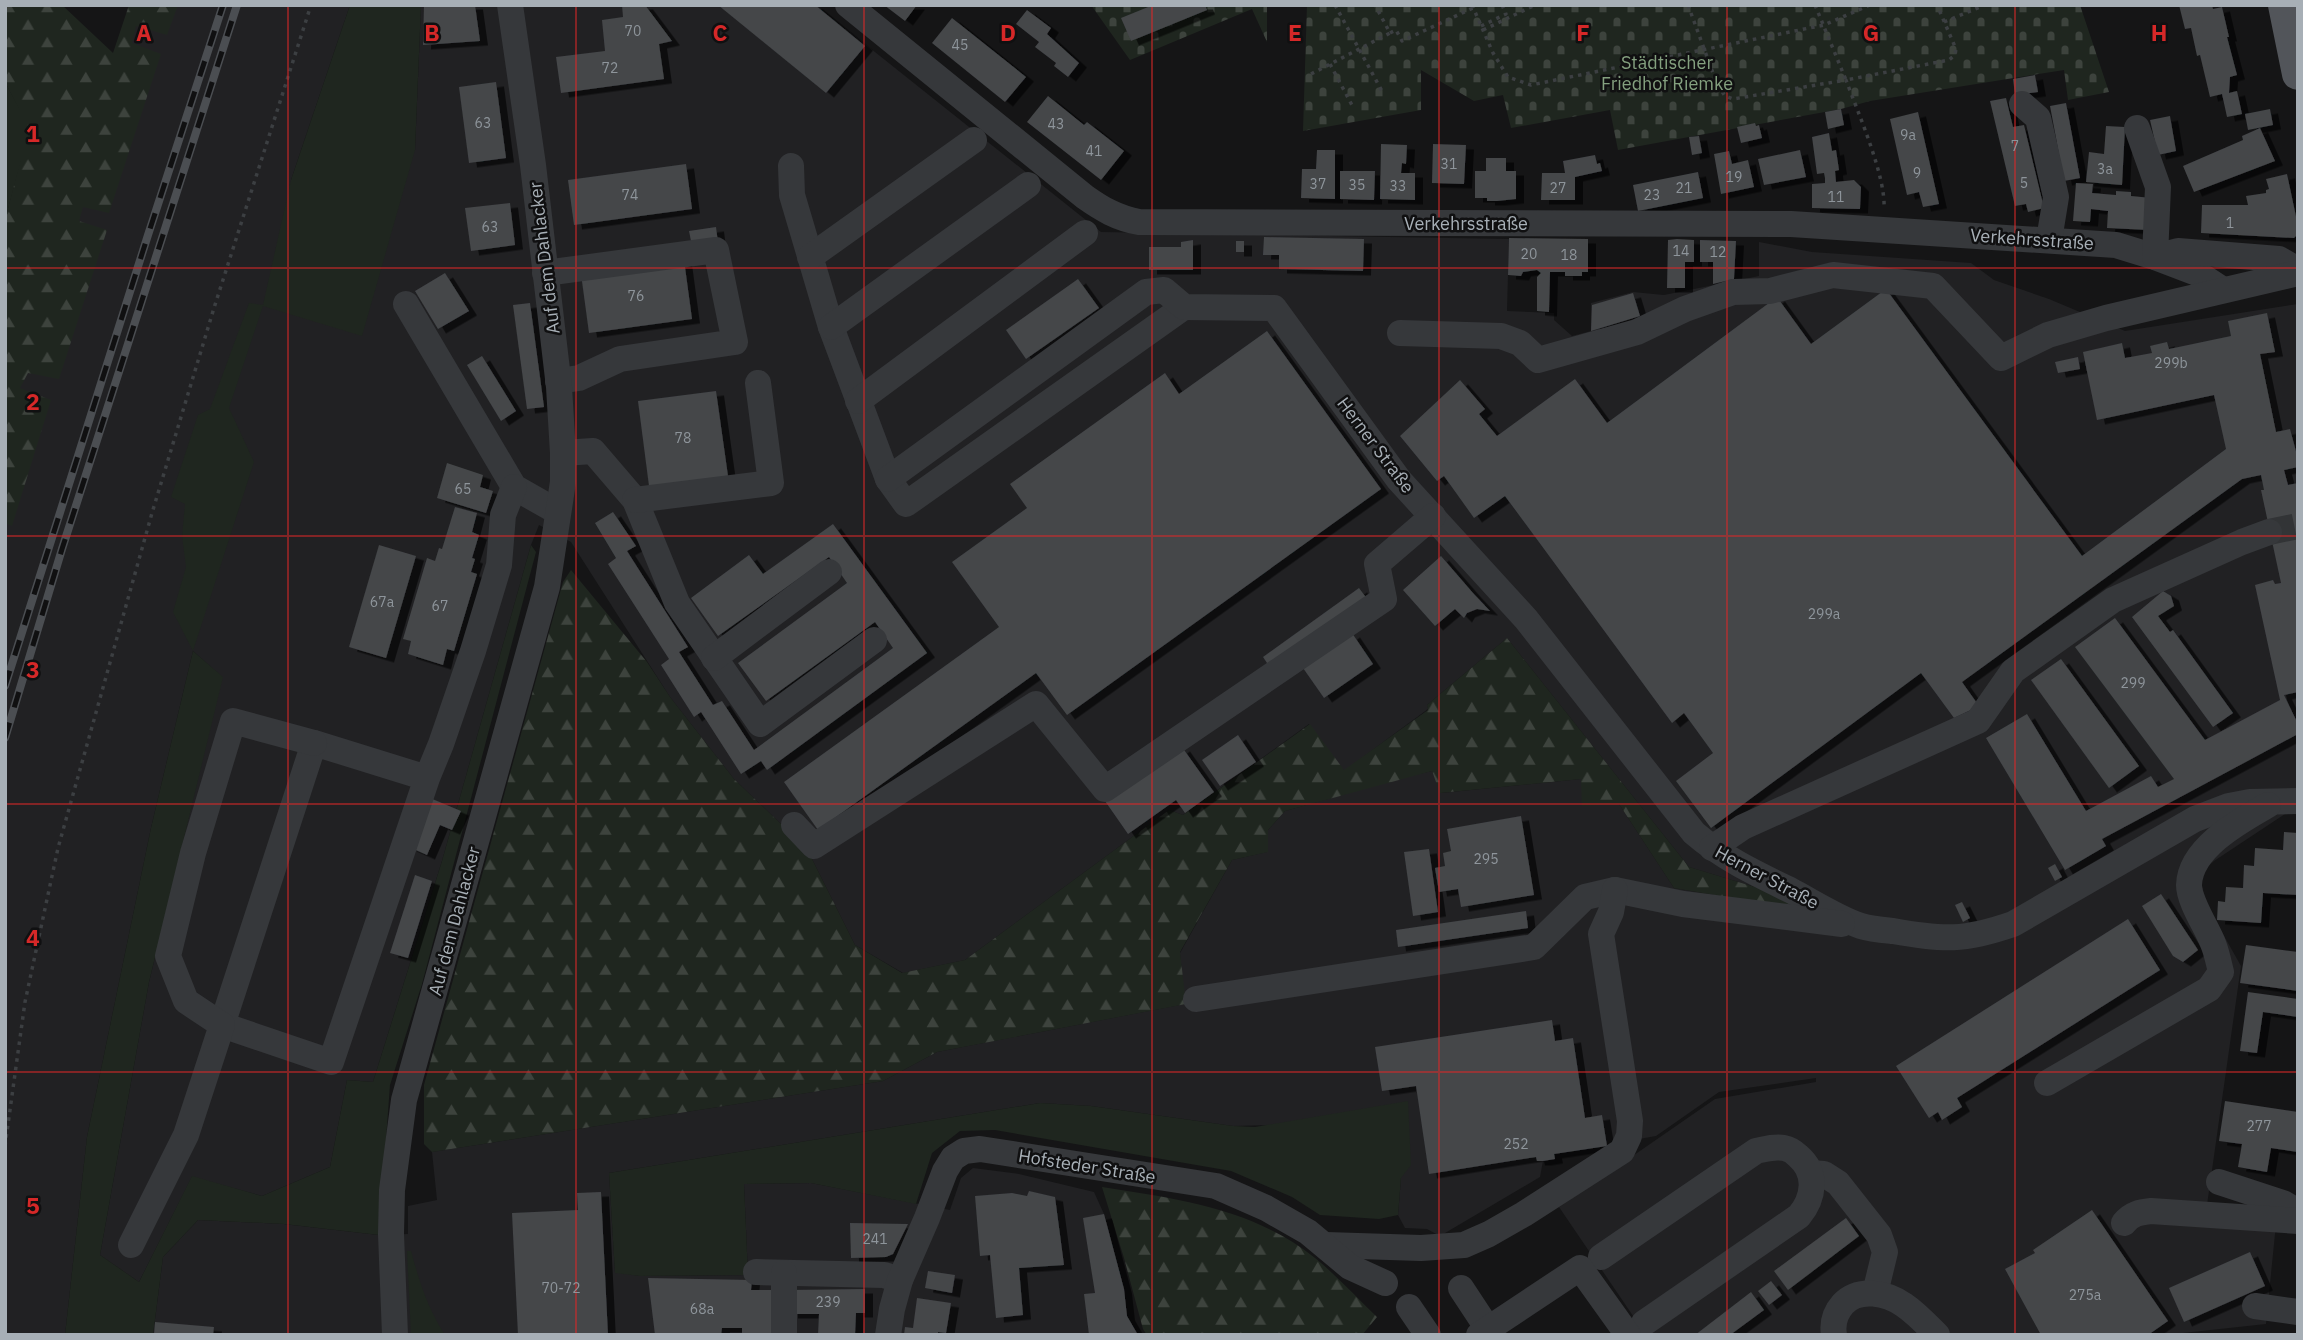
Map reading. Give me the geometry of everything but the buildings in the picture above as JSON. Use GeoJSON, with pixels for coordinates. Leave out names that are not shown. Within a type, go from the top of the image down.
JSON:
{"type":"FeatureCollection","features":[{"type":"Feature","properties":{"kind":"main road"},"geometry":{"type":"LineString","coordinates":[[2284,5],[2298,74]]}},
{"type":"Feature","properties":{"kind":"street","name":"Auf dem Dahlacker"},"geometry":{"type":"LineString","coordinates":[[395,1335],[392,1190],[404,1100],[547,587],[562,481],[563,453],[558,381],[510,5]]}},
{"type":"Feature","properties":{"kind":"street","name":"Verkehrsstraße"},"geometry":{"type":"LineString","coordinates":[[848,5],[1085,197],[1106,212],[1131,221],[1791,224],[2116,245],[2197,273],[2223,290],[2298,271]]}},
{"type":"Feature","properties":{"kind":"street"},"geometry":{"type":"LineString","coordinates":[[2022,104],[2038,118],[2056,197],[2049,240]]}},
{"type":"Feature","properties":{"kind":"street"},"geometry":{"type":"LineString","coordinates":[[2137,128],[2158,187],[2155,257]]}},
{"type":"Feature","properties":{"kind":"street"},"geometry":{"type":"LineString","coordinates":[[810,257],[974,140]]}},
{"type":"Feature","properties":{"kind":"street"},"geometry":{"type":"LineString","coordinates":[[791,166],[792,195],[831,327],[858,401],[1085,233]]}},
{"type":"Feature","properties":{"kind":"street"},"geometry":{"type":"LineString","coordinates":[[831,327],[1028,185]]}},
{"type":"Feature","properties":{"kind":"street"},"geometry":{"type":"LineString","coordinates":[[545,273],[716,250],[735,342],[621,359],[579,378],[558,381]]}},
{"type":"Feature","properties":{"kind":"street","name":"Verkehrsstraße"},"geometry":{"type":"LineString","coordinates":[[2155,257],[2178,251],[2278,259],[2298,271]]}},
{"type":"Feature","properties":{"kind":"street"},"geometry":{"type":"LineString","coordinates":[[1400,333],[1501,336],[1520,343],[1538,360],[1637,332],[1685,309],[1732,292],[1770,291],[1833,275],[1933,286],[2001,358],[2048,335],[2223,290]]}},
{"type":"Feature","properties":{"kind":"street","name":"Herner Straße"},"geometry":{"type":"LineString","coordinates":[[858,401],[888,479],[1146,292],[1164,290],[1184,307],[1274,308],[1399,480],[1526,619],[1694,833],[1736,864],[1861,926],[1952,939],[1992,931],[2013,924],[2195,820],[2229,806],[2286,801]]}},
{"type":"Feature","properties":{"kind":"street"},"geometry":{"type":"LineString","coordinates":[[406,304],[514,487],[558,512]]}},
{"type":"Feature","properties":{"kind":"street"},"geometry":{"type":"LineString","coordinates":[[635,500],[771,483],[758,383]]}},
{"type":"Feature","properties":{"kind":"street"},"geometry":{"type":"LineString","coordinates":[[563,453],[593,451],[635,500],[677,603],[760,724],[874,640]]}},
{"type":"Feature","properties":{"kind":"street"},"geometry":{"type":"LineString","coordinates":[[427,778],[233,721],[192,853],[169,956],[186,1001],[222,1025],[331,1062],[427,778],[473,652],[499,565],[502,515],[514,487]]}},
{"type":"Feature","properties":{"kind":"street"},"geometry":{"type":"LineString","coordinates":[[794,825],[814,846],[1036,704],[1105,789],[1384,599],[1377,564],[1433,516]]}},
{"type":"Feature","properties":{"kind":"street"},"geometry":{"type":"LineString","coordinates":[[1712,848],[1743,827],[1978,721],[2012,671],[2113,600],[2269,532]]}},
{"type":"Feature","properties":{"kind":"street"},"geometry":{"type":"LineString","coordinates":[[714,658],[829,572]]}},
{"type":"Feature","properties":{"kind":"street"},"geometry":{"type":"LineString","coordinates":[[131,1245],[186,1135],[314,743]]}},
{"type":"Feature","properties":{"kind":"street"},"geometry":{"type":"LineString","coordinates":[[2047,1083],[2209,989],[2221,972],[2214,946],[2189,885],[2193,871],[2209,845],[2235,824],[2286,801]]}},
{"type":"Feature","properties":{"kind":"street"},"geometry":{"type":"LineString","coordinates":[[1196,999],[1534,947],[1585,897],[1615,890],[1684,904],[1861,926]]}},
{"type":"Feature","properties":{"kind":"street"},"geometry":{"type":"LineString","coordinates":[[1326,1245],[1421,1248],[1464,1245],[1524,1214],[1622,1151],[1629,1136],[1630,1121],[1601,934],[1611,912],[1615,890]]}},
{"type":"Feature","properties":{"kind":"street"},"geometry":{"type":"LineString","coordinates":[[1461,1288],[1483,1332],[1580,1268],[1636,1329],[1799,1216],[1808,1205],[1811,1194],[1810,1172],[1804,1161],[1787,1148],[1774,1147],[1756,1151],[1601,1257]]}},
{"type":"Feature","properties":{"kind":"street","name":"Hofsteder Straße"},"geometry":{"type":"LineString","coordinates":[[888,1335],[900,1280],[945,1171],[953,1158],[964,1151],[980,1149],[1216,1186],[1266,1208],[1308,1231],[1350,1267],[1385,1283]]}},
{"type":"Feature","properties":{"kind":"street"},"geometry":{"type":"LineString","coordinates":[[1810,1172],[1824,1174],[1838,1183],[1878,1236],[1885,1252],[1875,1293]]}},
{"type":"Feature","properties":{"kind":"street"},"geometry":{"type":"LineString","coordinates":[[2219,1182],[2283,1203],[2298,1212]]}},
{"type":"Feature","properties":{"kind":"street"},"geometry":{"type":"LineString","coordinates":[[2124,1223],[2129,1217],[2151,1211],[2298,1222]]}},
{"type":"Feature","properties":{"kind":"street"},"geometry":{"type":"LineString","coordinates":[[756,1272],[884,1275],[900,1280]]}},
{"type":"Feature","properties":{"kind":"street"},"geometry":{"type":"LineString","coordinates":[[784,1273],[784,1335]]}},
{"type":"Feature","properties":{"kind":"street"},"geometry":{"type":"LineString","coordinates":[[1833,1335],[1836,1313],[1846,1301],[1858,1294],[1875,1293],[1905,1305],[1937,1335]]}},
{"type":"Feature","properties":{"kind":"street"},"geometry":{"type":"LineString","coordinates":[[2255,1306],[2298,1312]]}},
{"type":"Feature","properties":{"kind":"street"},"geometry":{"type":"LineString","coordinates":[[1409,1307],[1428,1335]]}},
{"type":"Feature","properties":{"kind":"path"},"geometry":{"type":"LineString","coordinates":[[5,1146],[25,1002],[58,848],[152,513],[311,5]]}},
{"type":"Feature","properties":{"kind":"path"},"geometry":{"type":"LineString","coordinates":[[1335,5],[1383,93]]}},
{"type":"Feature","properties":{"kind":"path"},"geometry":{"type":"LineString","coordinates":[[1375,5],[1390,33]]}},
{"type":"Feature","properties":{"kind":"path"},"geometry":{"type":"LineString","coordinates":[[1482,28],[1506,14],[1503,5]]}},
{"type":"Feature","properties":{"kind":"path"},"geometry":{"type":"LineString","coordinates":[[1482,28],[1535,5]]}},
{"type":"Feature","properties":{"kind":"path"},"geometry":{"type":"LineString","coordinates":[[1688,5],[1717,84],[1725,96],[1733,99],[1949,60],[1955,55],[1956,49],[1937,5]]}},
{"type":"Feature","properties":{"kind":"path"},"geometry":{"type":"LineString","coordinates":[[1815,5],[1846,80],[1877,169],[1884,199],[1883,229]]}},
{"type":"Feature","properties":{"kind":"path"},"geometry":{"type":"LineString","coordinates":[[1311,74],[1396,30],[1402,41],[1473,6],[1493,53],[1508,77],[1531,85],[1824,25],[1870,5]]}},
{"type":"Feature","properties":{"kind":"path"},"geometry":{"type":"LineString","coordinates":[[1944,22],[1985,5]]}},
{"type":"Feature","properties":{"kind":"path"},"geometry":{"type":"LineString","coordinates":[[1330,64],[1353,107]]}},
{"type":"Feature","properties":{"kind":"shaded area"},"geometry":{"type":"Polygon","coordinates":[[[140,5],[350,5],[291,180],[415,150],[421,5],[816,5],[1101,232],[1509,239],[1507,311],[1554,313],[1554,320],[1572,336],[1591,331],[1591,303],[1633,292],[1664,295],[1759,276],[1759,242],[1812,252],[1971,263],[1994,280],[2049,299],[2125,331],[2298,304],[2298,810],[2291,810],[2214,861],[2204,870],[2201,880],[2205,902],[2241,966],[2207,1205],[2277,1214],[2266,1324],[2182,1335],[1646,1335],[1559,1207],[1715,1099],[1816,1082],[1816,1078],[1719,1092],[1656,1136],[1555,1154],[1555,1159],[1543,1161],[1540,1177],[1440,1236],[1427,1229],[1405,1228],[1398,1215],[1401,1178],[1273,1125],[1233,1126],[1091,1106],[1040,1103],[609,1173],[615,1272],[640,1276],[748,1275],[744,1184],[811,1183],[950,1210],[961,1178],[973,1168],[1019,1174],[1094,1192],[1104,1214],[1124,1289],[1127,1316],[1138,1335],[153,1335],[163,1257],[198,1220],[284,1224],[379,1235],[408,1234],[408,1206],[437,1200],[432,1152],[883,1081],[937,1052],[1185,1004],[1180,953],[1232,860],[1267,852],[1268,830],[1285,811],[1402,778],[1432,771],[1441,793],[1581,779],[1619,804],[1674,888],[1778,906],[1778,894],[1689,867],[1507,638],[1427,705],[1428,709],[1344,771],[1309,724],[1183,815],[1169,810],[965,960],[903,973],[855,945],[807,849],[734,779],[670,697],[571,542],[539,525],[531,545],[442,861],[373,1082],[347,1080],[330,1167],[262,1196],[192,1177],[139,1282],[100,1255],[149,982],[222,677],[193,651],[151,828],[87,1137],[65,1335],[5,1335],[5,425],[140,5]]]}},
{"type":"Feature","properties":{"kind":"green space"},"geometry":{"type":"Polygon","coordinates":[[[5,5],[62,5],[113,53],[129,5],[178,5],[167,35],[136,26],[132,43],[161,54],[109,213],[83,207],[79,221],[107,230],[59,379],[28,373],[20,388],[51,400],[12,526],[5,523],[5,220],[29,128],[5,82],[5,5]]]}},
{"type":"Feature","properties":{"kind":"green space"},"geometry":{"type":"Polygon","coordinates":[[[350,5],[421,5],[415,150],[362,336],[263,306],[229,408],[254,462],[193,651],[173,612],[186,567],[182,536],[185,504],[171,497],[198,415],[210,409],[249,303],[263,305],[291,180],[350,5]]]}},
{"type":"Feature","properties":{"kind":"green space"},"geometry":{"type":"Polygon","coordinates":[[[1091,5],[1267,5],[1267,42],[1252,9],[1130,60],[1091,5]]]}},
{"type":"Feature","properties":{"kind":"green space","name":"Städtischer Friedhof Riemke"},"geometry":{"type":"Polygon","coordinates":[[[1307,5],[2080,5],[2109,92],[2068,100],[2064,70],[1870,101],[1841,109],[1618,150],[1610,110],[1511,128],[1503,95],[1474,101],[1421,70],[1421,110],[1303,131],[1307,5]]]}},
{"type":"Feature","properties":{"kind":"green space"},"geometry":{"type":"Polygon","coordinates":[[[5,82],[30,128],[5,220],[5,82]]]}},
{"type":"Feature","properties":{"kind":"green space"},"geometry":{"type":"Polygon","coordinates":[[[531,545],[536,552],[422,984],[390,1085],[379,1235],[284,1224],[198,1220],[163,1257],[153,1335],[65,1335],[87,1137],[151,828],[193,651],[223,677],[149,982],[100,1255],[139,1282],[192,1176],[262,1196],[330,1167],[347,1080],[373,1082],[442,861],[531,545]]]}},
{"type":"Feature","properties":{"kind":"green space"},"geometry":{"type":"Polygon","coordinates":[[[571,570],[647,662],[670,697],[734,779],[807,849],[855,945],[902,973],[965,960],[1169,810],[1183,815],[1310,724],[1344,770],[1428,710],[1427,705],[1507,638],[1689,867],[1778,894],[1798,904],[1778,906],[1674,888],[1619,804],[1582,806],[1581,779],[1440,793],[1432,771],[1285,811],[1268,830],[1268,852],[1232,860],[1180,952],[1186,1004],[937,1052],[883,1081],[432,1152],[424,1144],[424,1085],[563,582],[571,570]]]}},
{"type":"Feature","properties":{"kind":"green space"},"geometry":{"type":"Polygon","coordinates":[[[1408,1101],[1411,1165],[1401,1178],[1398,1215],[1379,1219],[1320,1215],[1292,1197],[1231,1171],[995,1130],[960,1131],[932,1153],[916,1204],[811,1183],[744,1184],[748,1275],[640,1276],[615,1273],[609,1173],[1040,1103],[1091,1106],[1255,1127],[1408,1101]]]}},
{"type":"Feature","properties":{"kind":"green space"},"geometry":{"type":"Polygon","coordinates":[[[1102,1187],[1213,1208],[1266,1228],[1315,1258],[1377,1317],[1362,1335],[1147,1335],[1102,1187]]]}},
{"type":"Feature","properties":{"kind":"green space"},"geometry":{"type":"Polygon","coordinates":[[[407,1251],[411,1251],[425,1294],[445,1335],[411,1335],[407,1251]]]}},
{"type":"Feature","properties":{"kind":"tunnel"},"geometry":{"type":"LineString","coordinates":[[2269,532],[2298,526]]}},
{"type":"Feature","properties":{"kind":"railway"},"geometry":{"type":"LineString","coordinates":[[5,686],[223,5]]}},
{"type":"Feature","properties":{"kind":"railway"},"geometry":{"type":"LineString","coordinates":[[5,738],[62,549],[237,5]]}}]}
